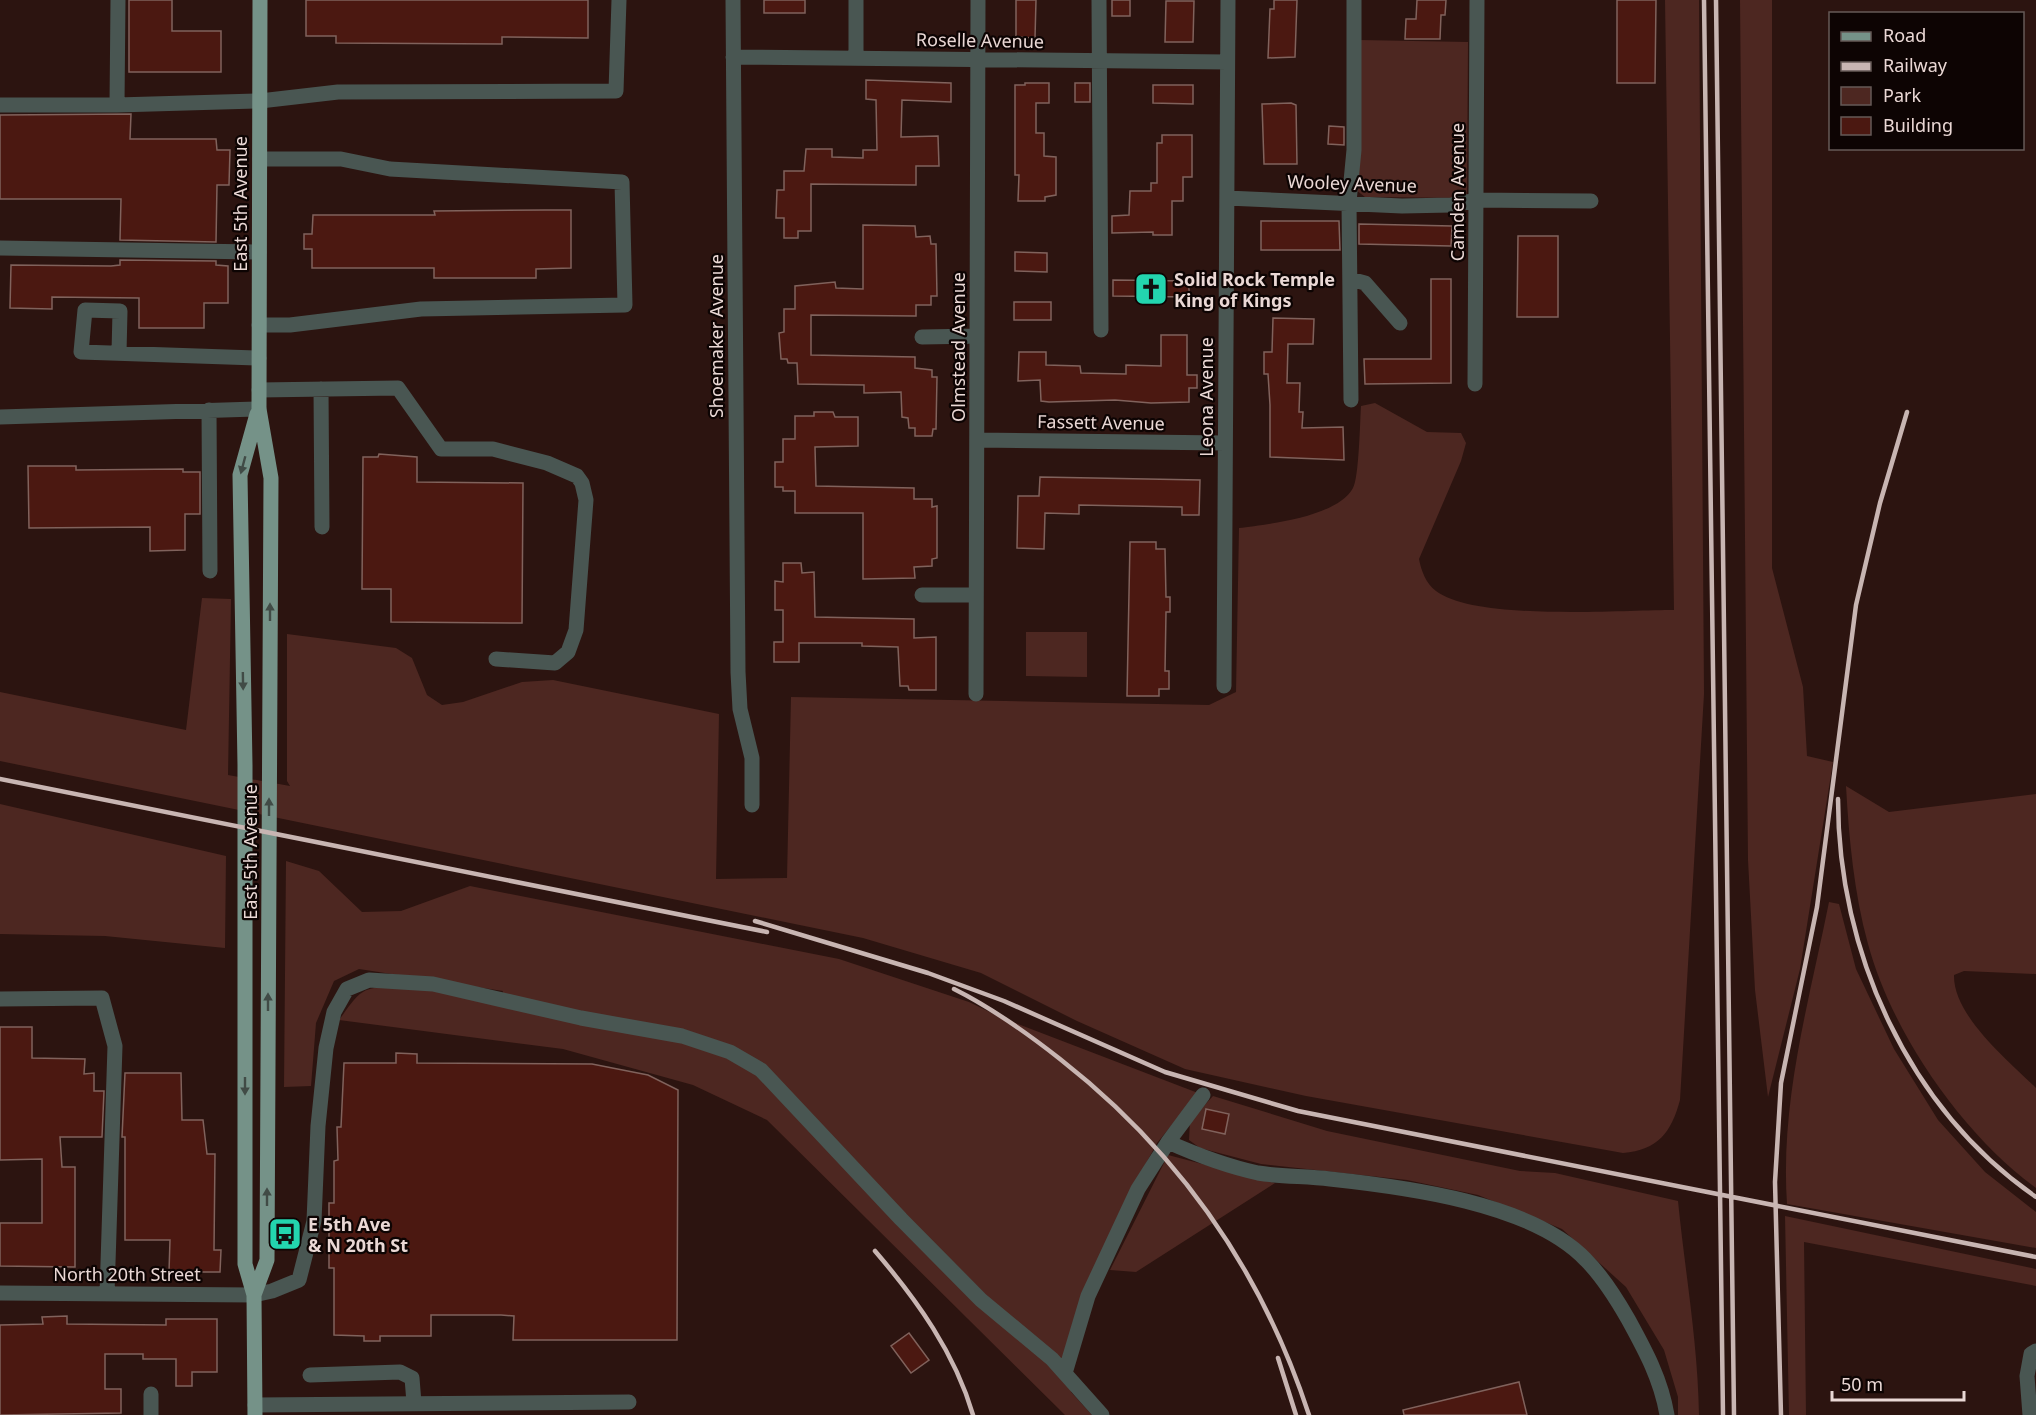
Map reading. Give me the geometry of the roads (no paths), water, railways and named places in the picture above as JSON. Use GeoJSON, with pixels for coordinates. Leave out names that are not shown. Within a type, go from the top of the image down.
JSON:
{"type":"FeatureCollection","features":[{"type":"Feature","properties":{"kind":"main road","name":"East 5th Avenue"},"geometry":{"type":"LineString","coordinates":[[254,1295],[267,1260],[271,478],[259,409],[260,0]]}},
{"type":"Feature","properties":{"kind":"main road","name":"East 5th Avenue"},"geometry":{"type":"LineString","coordinates":[[255,1410],[254,1295],[245,1264],[244,765],[240,475],[259,409]]}},
{"type":"Feature","properties":{"kind":"street"},"geometry":{"type":"LineString","coordinates":[[117,105],[118,0]]}},
{"type":"Feature","properties":{"kind":"street"},"geometry":{"type":"LineString","coordinates":[[0,105],[260,101],[339,92],[616,91],[619,0]]}},
{"type":"Feature","properties":{"kind":"street","name":"Shoemaker Avenue"},"geometry":{"type":"LineString","coordinates":[[733,0],[738,672],[740,709],[752,758],[752,805]]}},
{"type":"Feature","properties":{"kind":"street"},"geometry":{"type":"LineString","coordinates":[[855,58],[856,0]]}},
{"type":"Feature","properties":{"kind":"street","name":"Olmstead Avenue"},"geometry":{"type":"LineString","coordinates":[[976,694],[978,0]]}},
{"type":"Feature","properties":{"kind":"street"},"geometry":{"type":"LineString","coordinates":[[1099,0],[1101,330]]}},
{"type":"Feature","properties":{"kind":"street","name":"Leona Avenue"},"geometry":{"type":"LineString","coordinates":[[1224,686],[1228,0]]}},
{"type":"Feature","properties":{"kind":"street"},"geometry":{"type":"LineString","coordinates":[[1351,400],[1349,202],[1354,150],[1354,0]]}},
{"type":"Feature","properties":{"kind":"street","name":"Camden Avenue"},"geometry":{"type":"LineString","coordinates":[[1475,384],[1477,0]]}},
{"type":"Feature","properties":{"kind":"street","name":"Roselle Avenue"},"geometry":{"type":"LineString","coordinates":[[733,57],[1227,62]]}},
{"type":"Feature","properties":{"kind":"street"},"geometry":{"type":"LineString","coordinates":[[259,325],[290,326],[421,309],[625,305],[622,182],[390,169],[341,159],[260,159]]}},
{"type":"Feature","properties":{"kind":"street","name":"Wooley Avenue"},"geometry":{"type":"LineString","coordinates":[[1227,198],[1401,206],[1451,205],[1476,200],[1591,201]]}},
{"type":"Feature","properties":{"kind":"street"},"geometry":{"type":"LineString","coordinates":[[0,248],[259,252]]}},
{"type":"Feature","properties":{"kind":"street"},"geometry":{"type":"LineString","coordinates":[[1350,279],[1365,283],[1400,323]]}},
{"type":"Feature","properties":{"kind":"street"},"geometry":{"type":"LineString","coordinates":[[922,337],[977,336]]}},
{"type":"Feature","properties":{"kind":"street"},"geometry":{"type":"LineString","coordinates":[[119,353],[259,358]]}},
{"type":"Feature","properties":{"kind":"street"},"geometry":{"type":"LineString","coordinates":[[259,390],[398,388],[441,449],[494,449],[547,463],[577,476],[582,483],[586,500],[577,618],[568,651],[555,663],[496,659]]}},
{"type":"Feature","properties":{"kind":"street"},"geometry":{"type":"LineString","coordinates":[[321,389],[322,527]]}},
{"type":"Feature","properties":{"kind":"street"},"geometry":{"type":"LineString","coordinates":[[0,417],[259,409]]}},
{"type":"Feature","properties":{"kind":"street"},"geometry":{"type":"LineString","coordinates":[[209,410],[210,571]]}},
{"type":"Feature","properties":{"kind":"street","name":"Fassett Avenue"},"geometry":{"type":"LineString","coordinates":[[977,440],[1225,443]]}},
{"type":"Feature","properties":{"kind":"street"},"geometry":{"type":"LineString","coordinates":[[922,595],[976,595]]}},
{"type":"Feature","properties":{"kind":"street","name":"North 20th Street"},"geometry":{"type":"LineString","coordinates":[[0,1293],[254,1295],[300,1280],[314,1221],[318,1126],[326,1048],[334,1011],[347,989],[369,980],[433,984],[581,1018],[682,1036],[730,1052],[761,1070],[901,1220],[981,1300],[1065,1373]]}},
{"type":"Feature","properties":{"kind":"street"},"geometry":{"type":"LineString","coordinates":[[0,999],[102,998],[115,1046],[107,1294]]}},
{"type":"Feature","properties":{"kind":"street"},"geometry":{"type":"LineString","coordinates":[[1102,1415],[1065,1373],[1088,1296],[1138,1189],[1168,1142],[1203,1095]]}},
{"type":"Feature","properties":{"kind":"street"},"geometry":{"type":"LineString","coordinates":[[1168,1142],[1212,1161],[1259,1173],[1407,1188],[1459,1199],[1507,1215],[1554,1236],[1586,1259],[1614,1296],[1650,1360],[1663,1391],[1667,1415]]}},
{"type":"Feature","properties":{"kind":"street"},"geometry":{"type":"LineString","coordinates":[[2030,1415],[2027,1376],[2031,1354],[2036,1352]]}},
{"type":"Feature","properties":{"kind":"street"},"geometry":{"type":"LineString","coordinates":[[310,1375],[400,1372],[412,1378],[414,1403]]}},
{"type":"Feature","properties":{"kind":"street"},"geometry":{"type":"LineString","coordinates":[[151,1394],[151,1415]]}},
{"type":"Feature","properties":{"kind":"street"},"geometry":{"type":"LineString","coordinates":[[255,1410],[414,1403],[546,1408],[629,1402]]}},
{"type":"Feature","properties":{"kind":"railway"},"geometry":{"type":"LineString","coordinates":[[1704,0],[1723,1415]]}},
{"type":"Feature","properties":{"kind":"railway"},"geometry":{"type":"LineString","coordinates":[[1716,0],[1734,1415]]}},
{"type":"Feature","properties":{"kind":"railway"},"geometry":{"type":"LineString","coordinates":[[1781,1415],[1775,1182],[1781,1083],[1817,907],[1856,605],[1880,503],[1907,412]]}},
{"type":"Feature","properties":{"kind":"railway"},"geometry":{"type":"LineString","coordinates":[[0,779],[767,932]]}},
{"type":"Feature","properties":{"kind":"railway"},"geometry":{"type":"LineString","coordinates":[[1838,799],[1841,856],[1851,913],[1867,969],[1889,1022],[1917,1072],[1951,1119],[1991,1161],[2036,1197]]}},
{"type":"Feature","properties":{"kind":"railway"},"geometry":{"type":"LineString","coordinates":[[755,921],[928,973],[1004,1001],[1165,1072],[1298,1111],[2036,1257]]}},
{"type":"Feature","properties":{"kind":"railway"},"geometry":{"type":"LineString","coordinates":[[954,989],[1009,1021],[1060,1059],[1103,1095],[1179,1175],[1212,1218],[1241,1264],[1290,1362],[1309,1415]]}},
{"type":"Feature","properties":{"kind":"railway"},"geometry":{"type":"LineString","coordinates":[[875,1251],[906,1289],[933,1328],[956,1370],[973,1415]]}},
{"type":"Feature","properties":{"kind":"railway"},"geometry":{"type":"LineString","coordinates":[[1278,1358],[1296,1415]]}},
{"type":"Feature","properties":{"kind":"place","name":"Solid Rock Temple King of Kings"},"geometry":{"type":"Point","coordinates":[1151,289]}},
{"type":"Feature","properties":{"kind":"place","name":"E 5th Ave & N 20th St"},"geometry":{"type":"Point","coordinates":[285,1234]}}]}
